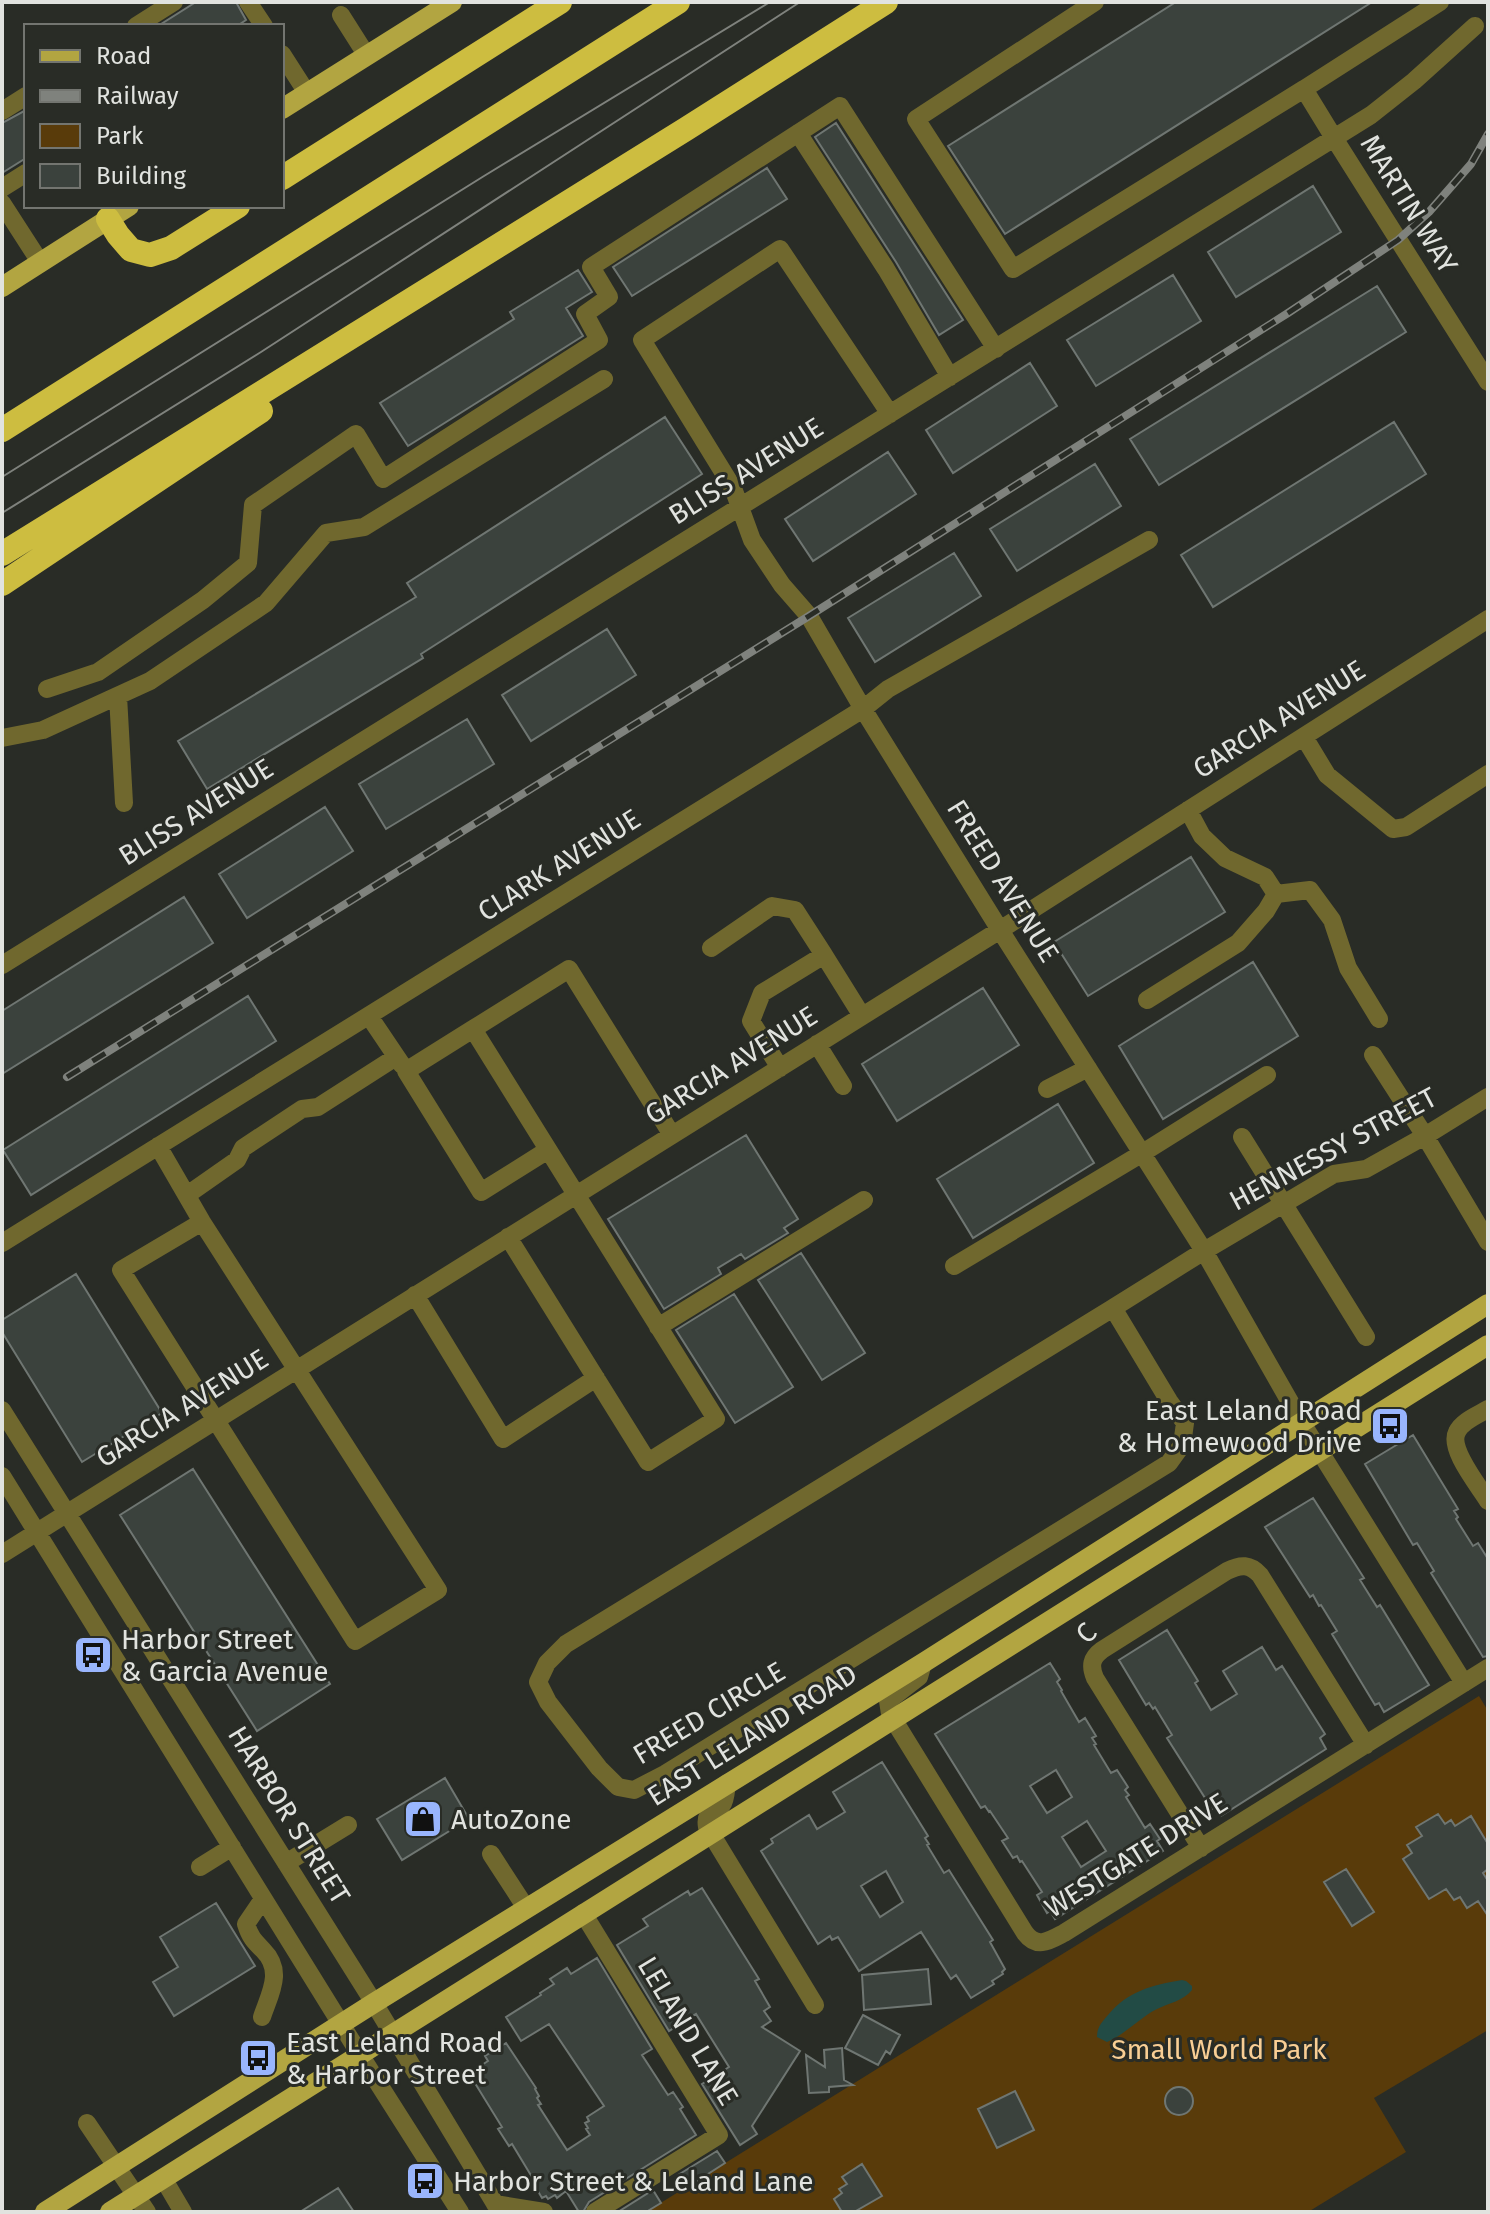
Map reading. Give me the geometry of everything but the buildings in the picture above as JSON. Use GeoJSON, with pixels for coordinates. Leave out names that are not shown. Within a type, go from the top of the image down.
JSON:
{"type":"FeatureCollection","features":[{"type":"Feature","properties":{"kind":"highway"},"geometry":{"type":"LineString","coordinates":[[284,177],[560,2]]}},
{"type":"Feature","properties":{"kind":"highway"},"geometry":{"type":"LineString","coordinates":[[2,430],[678,2]]}},
{"type":"Feature","properties":{"kind":"highway"},"geometry":{"type":"LineString","coordinates":[[2,554],[886,2]]}},
{"type":"Feature","properties":{"kind":"highway"},"geometry":{"type":"LineString","coordinates":[[2,584],[686,129]]}},
{"type":"Feature","properties":{"kind":"highway"},"geometry":{"type":"LineString","coordinates":[[118,212],[118,235],[131,250],[150,255],[171,248],[235,208]]}},
{"type":"Feature","properties":{"kind":"main road"},"geometry":{"type":"LineString","coordinates":[[284,108],[452,2]]}},
{"type":"Feature","properties":{"kind":"main road"},"geometry":{"type":"LineString","coordinates":[[2,287],[118,212]]}},
{"type":"Feature","properties":{"kind":"main road","name":"EAST LELAND ROAD"},"geometry":{"type":"LineString","coordinates":[[45,2212],[374,2003],[923,1663],[1488,1304]]}},
{"type":"Feature","properties":{"kind":"main road"},"geometry":{"type":"LineString","coordinates":[[110,2212],[141,2204],[163,2178],[359,2053],[1488,1345]]}},
{"type":"Feature","properties":{"kind":"street"},"geometry":{"type":"LineString","coordinates":[[139,24],[174,2]]}},
{"type":"Feature","properties":{"kind":"street"},"geometry":{"type":"LineString","coordinates":[[248,2],[261,24]]}},
{"type":"Feature","properties":{"kind":"street"},"geometry":{"type":"LineString","coordinates":[[1095,2],[916,119],[1013,269],[1440,2]]}},
{"type":"Feature","properties":{"kind":"street"},"geometry":{"type":"LineString","coordinates":[[341,15],[367,56]]}},
{"type":"Feature","properties":{"kind":"street","name":"BLISS AVENUE"},"geometry":{"type":"LineString","coordinates":[[2,965],[1371,115],[1475,26]]}},
{"type":"Feature","properties":{"kind":"street"},"geometry":{"type":"LineString","coordinates":[[284,57],[307,93]]}},
{"type":"Feature","properties":{"kind":"street"},"geometry":{"type":"LineString","coordinates":[[1304,89],[1334,138]]}},
{"type":"Feature","properties":{"kind":"street"},"geometry":{"type":"LineString","coordinates":[[2,111],[24,97]]}},
{"type":"Feature","properties":{"kind":"street"},"geometry":{"type":"LineString","coordinates":[[47,689],[98,672],[203,600],[248,563],[253,505],[356,434],[383,479],[599,340],[585,314],[609,297],[591,267],[840,106],[996,349]]}},
{"type":"Feature","properties":{"kind":"street"},"geometry":{"type":"LineString","coordinates":[[798,133],[886,269],[950,377]]}},
{"type":"Feature","properties":{"kind":"street","name":"MARTIN WAY"},"geometry":{"type":"LineString","coordinates":[[1334,138],[1488,382]]}},
{"type":"Feature","properties":{"kind":"street"},"geometry":{"type":"LineString","coordinates":[[2,188],[24,174]]}},
{"type":"Feature","properties":{"kind":"street"},"geometry":{"type":"LineString","coordinates":[[2,203],[40,262]]}},
{"type":"Feature","properties":{"kind":"street","name":"FREED AVENUE"},"geometry":{"type":"LineString","coordinates":[[890,414],[780,249],[642,340],[733,488],[752,540],[782,585],[809,616],[1000,930],[1204,1251],[1302,1423],[1464,1683]]}},
{"type":"Feature","properties":{"kind":"street"},"geometry":{"type":"LineString","coordinates":[[2,738],[43,730],[150,681],[266,603],[326,533],[364,527],[604,379]]}},
{"type":"Feature","properties":{"kind":"street","name":"CLARK AVENUE"},"geometry":{"type":"LineString","coordinates":[[2,1243],[863,709],[888,689],[1149,540]]}},
{"type":"Feature","properties":{"kind":"street","name":"GARCIA AVENUE"},"geometry":{"type":"LineString","coordinates":[[2,1554],[1000,930],[1488,619]]}},
{"type":"Feature","properties":{"kind":"street"},"geometry":{"type":"LineString","coordinates":[[118,696],[124,803]]}},
{"type":"Feature","properties":{"kind":"street"},"geometry":{"type":"LineString","coordinates":[[1304,737],[1327,775],[1393,829],[1406,827],[1488,774]]}},
{"type":"Feature","properties":{"kind":"street"},"geometry":{"type":"LineString","coordinates":[[1188,810],[1202,836],[1225,858],[1265,877],[1276,894]]}},
{"type":"Feature","properties":{"kind":"street"},"geometry":{"type":"LineString","coordinates":[[1276,894],[1310,890],[1332,920],[1348,968],[1379,1019]]}},
{"type":"Feature","properties":{"kind":"street"},"geometry":{"type":"LineString","coordinates":[[1147,1000],[1238,943],[1266,911],[1276,894]]}},
{"type":"Feature","properties":{"kind":"street"},"geometry":{"type":"LineString","coordinates":[[711,948],[772,906],[795,910],[862,1016]]}},
{"type":"Feature","properties":{"kind":"street"},"geometry":{"type":"LineString","coordinates":[[780,1068],[751,1021],[762,993],[824,955]]}},
{"type":"Feature","properties":{"kind":"street"},"geometry":{"type":"LineString","coordinates":[[187,1195],[237,1160],[243,1148],[302,1109],[318,1107],[473,1029],[569,969],[672,1135]]}},
{"type":"Feature","properties":{"kind":"street"},"geometry":{"type":"LineString","coordinates":[[369,1016],[481,1192],[548,1150]]}},
{"type":"Feature","properties":{"kind":"street"},"geometry":{"type":"LineString","coordinates":[[473,1029],[716,1419],[648,1462],[508,1237]]}},
{"type":"Feature","properties":{"kind":"street"},"geometry":{"type":"LineString","coordinates":[[817,1044],[843,1086]]}},
{"type":"Feature","properties":{"kind":"street"},"geometry":{"type":"LineString","coordinates":[[1373,1055],[1488,1242]]}},
{"type":"Feature","properties":{"kind":"street"},"geometry":{"type":"LineString","coordinates":[[1047,1089],[1088,1068]]}},
{"type":"Feature","properties":{"kind":"street"},"geometry":{"type":"LineString","coordinates":[[954,1266],[1267,1075]]}},
{"type":"Feature","properties":{"kind":"street","name":"HENNESSY STREET"},"geometry":{"type":"LineString","coordinates":[[1204,1251],[1334,1174],[1366,1169],[1488,1097]]}},
{"type":"Feature","properties":{"kind":"street"},"geometry":{"type":"LineString","coordinates":[[1242,1137],[1366,1337]]}},
{"type":"Feature","properties":{"kind":"street"},"geometry":{"type":"LineString","coordinates":[[158,1146],[202,1222],[438,1590],[355,1641],[121,1270],[202,1222]]}},
{"type":"Feature","properties":{"kind":"street"},"geometry":{"type":"LineString","coordinates":[[658,1327],[864,1200]]}},
{"type":"Feature","properties":{"kind":"street","name":"FREED CIRCLE"},"geometry":{"type":"LineString","coordinates":[[1113,1308],[1185,1423],[1182,1445],[1169,1463],[634,1790],[618,1787],[599,1768],[548,1702],[538,1682],[547,1663],[566,1644],[1204,1251]]}},
{"type":"Feature","properties":{"kind":"street"},"geometry":{"type":"LineString","coordinates":[[415,1295],[503,1439],[596,1378]]}},
{"type":"Feature","properties":{"kind":"street"},"geometry":{"type":"LineString","coordinates":[[1488,1409],[1464,1424],[1456,1433],[1455,1442],[1457,1451],[1488,1501]]}},
{"type":"Feature","properties":{"kind":"street","name":"HARBOR STREET"},"geometry":{"type":"LineString","coordinates":[[2,1410],[374,2003],[497,2208]]}},
{"type":"Feature","properties":{"kind":"street"},"geometry":{"type":"LineString","coordinates":[[2,1476],[460,2212]]}},
{"type":"Feature","properties":{"kind":"street","name":"C"},"geometry":{"type":"LineString","coordinates":[[1201,1848],[1092,1669],[1093,1660],[1107,1647],[1227,1571],[1245,1566],[1260,1575],[1366,1745]]}},
{"type":"Feature","properties":{"kind":"street"},"geometry":{"type":"LineString","coordinates":[[893,1720],[888,1701],[919,1677],[923,1663]]}},
{"type":"Feature","properties":{"kind":"street","name":"WESTGATE DRIVE"},"geometry":{"type":"LineString","coordinates":[[893,1720],[1025,1933],[1037,1943],[1064,1933],[1488,1668]]}},
{"type":"Feature","properties":{"kind":"street"},"geometry":{"type":"LineString","coordinates":[[727,1783],[722,1806],[706,1818],[705,1824],[815,2005]]}},
{"type":"Feature","properties":{"kind":"street"},"geometry":{"type":"LineString","coordinates":[[286,1863],[348,1825]]}},
{"type":"Feature","properties":{"kind":"street"},"geometry":{"type":"LineString","coordinates":[[200,1867],[232,1847]]}},
{"type":"Feature","properties":{"kind":"street"},"geometry":{"type":"LineString","coordinates":[[491,1854],[526,1908]]}},
{"type":"Feature","properties":{"kind":"street"},"geometry":{"type":"LineString","coordinates":[[262,2017],[275,1980],[275,1970],[271,1959],[250,1939],[246,1924],[263,1899]]}},
{"type":"Feature","properties":{"kind":"street","name":"LELAND LANE"},"geometry":{"type":"LineString","coordinates":[[583,1913],[719,2135],[595,2212]]}},
{"type":"Feature","properties":{"kind":"street"},"geometry":{"type":"LineString","coordinates":[[87,2123],[141,2204]]}},
{"type":"Feature","properties":{"kind":"street"},"geometry":{"type":"LineString","coordinates":[[163,2178],[183,2212]]}},
{"type":"Feature","properties":{"kind":"street"},"geometry":{"type":"LineString","coordinates":[[497,2208],[544,2212]]}},
{"type":"Feature","properties":{"kind":"green space","name":"Small World Park"},"geometry":{"type":"Polygon","coordinates":[[[1479,1696],[1488,1711],[1488,2030],[1374,2098],[1406,2152],[1308,2212],[646,2212],[1479,1696]]]}},
{"type":"Feature","properties":{"kind":"water"},"geometry":{"type":"Polygon","coordinates":[[[1182,1980],[1192,1986],[1184,1997],[1150,2013],[1107,2042],[1097,2037],[1102,2022],[1124,2000],[1151,1987],[1182,1980]]]}},
{"type":"Feature","properties":{"kind":"tram line"},"geometry":{"type":"LineString","coordinates":[[2,477],[484,176],[770,2]]}},
{"type":"Feature","properties":{"kind":"tram line"},"geometry":{"type":"LineString","coordinates":[[2,513],[261,352],[800,2]]}},
{"type":"Feature","properties":{"kind":"railway"},"geometry":{"type":"LineString","coordinates":[[67,1077],[809,616],[1288,313],[1398,240],[1429,212],[1471,164],[1488,134]]}},
{"type":"Feature","properties":{"kind":"place","name":"East Leland Road & Homewood Drive"},"geometry":{"type":"Point","coordinates":[1390,1426]}},
{"type":"Feature","properties":{"kind":"place","name":"Harbor Street & Garcia Avenue"},"geometry":{"type":"Point","coordinates":[93,1655]}},
{"type":"Feature","properties":{"kind":"place","name":"AutoZone"},"geometry":{"type":"Point","coordinates":[423,1819]}},
{"type":"Feature","properties":{"kind":"place","name":"East Leland Road & Harbor Street"},"geometry":{"type":"Point","coordinates":[258,2058]}},
{"type":"Feature","properties":{"kind":"place","name":"Harbor Street & Leland Lane"},"geometry":{"type":"Point","coordinates":[425,2181]}}]}
